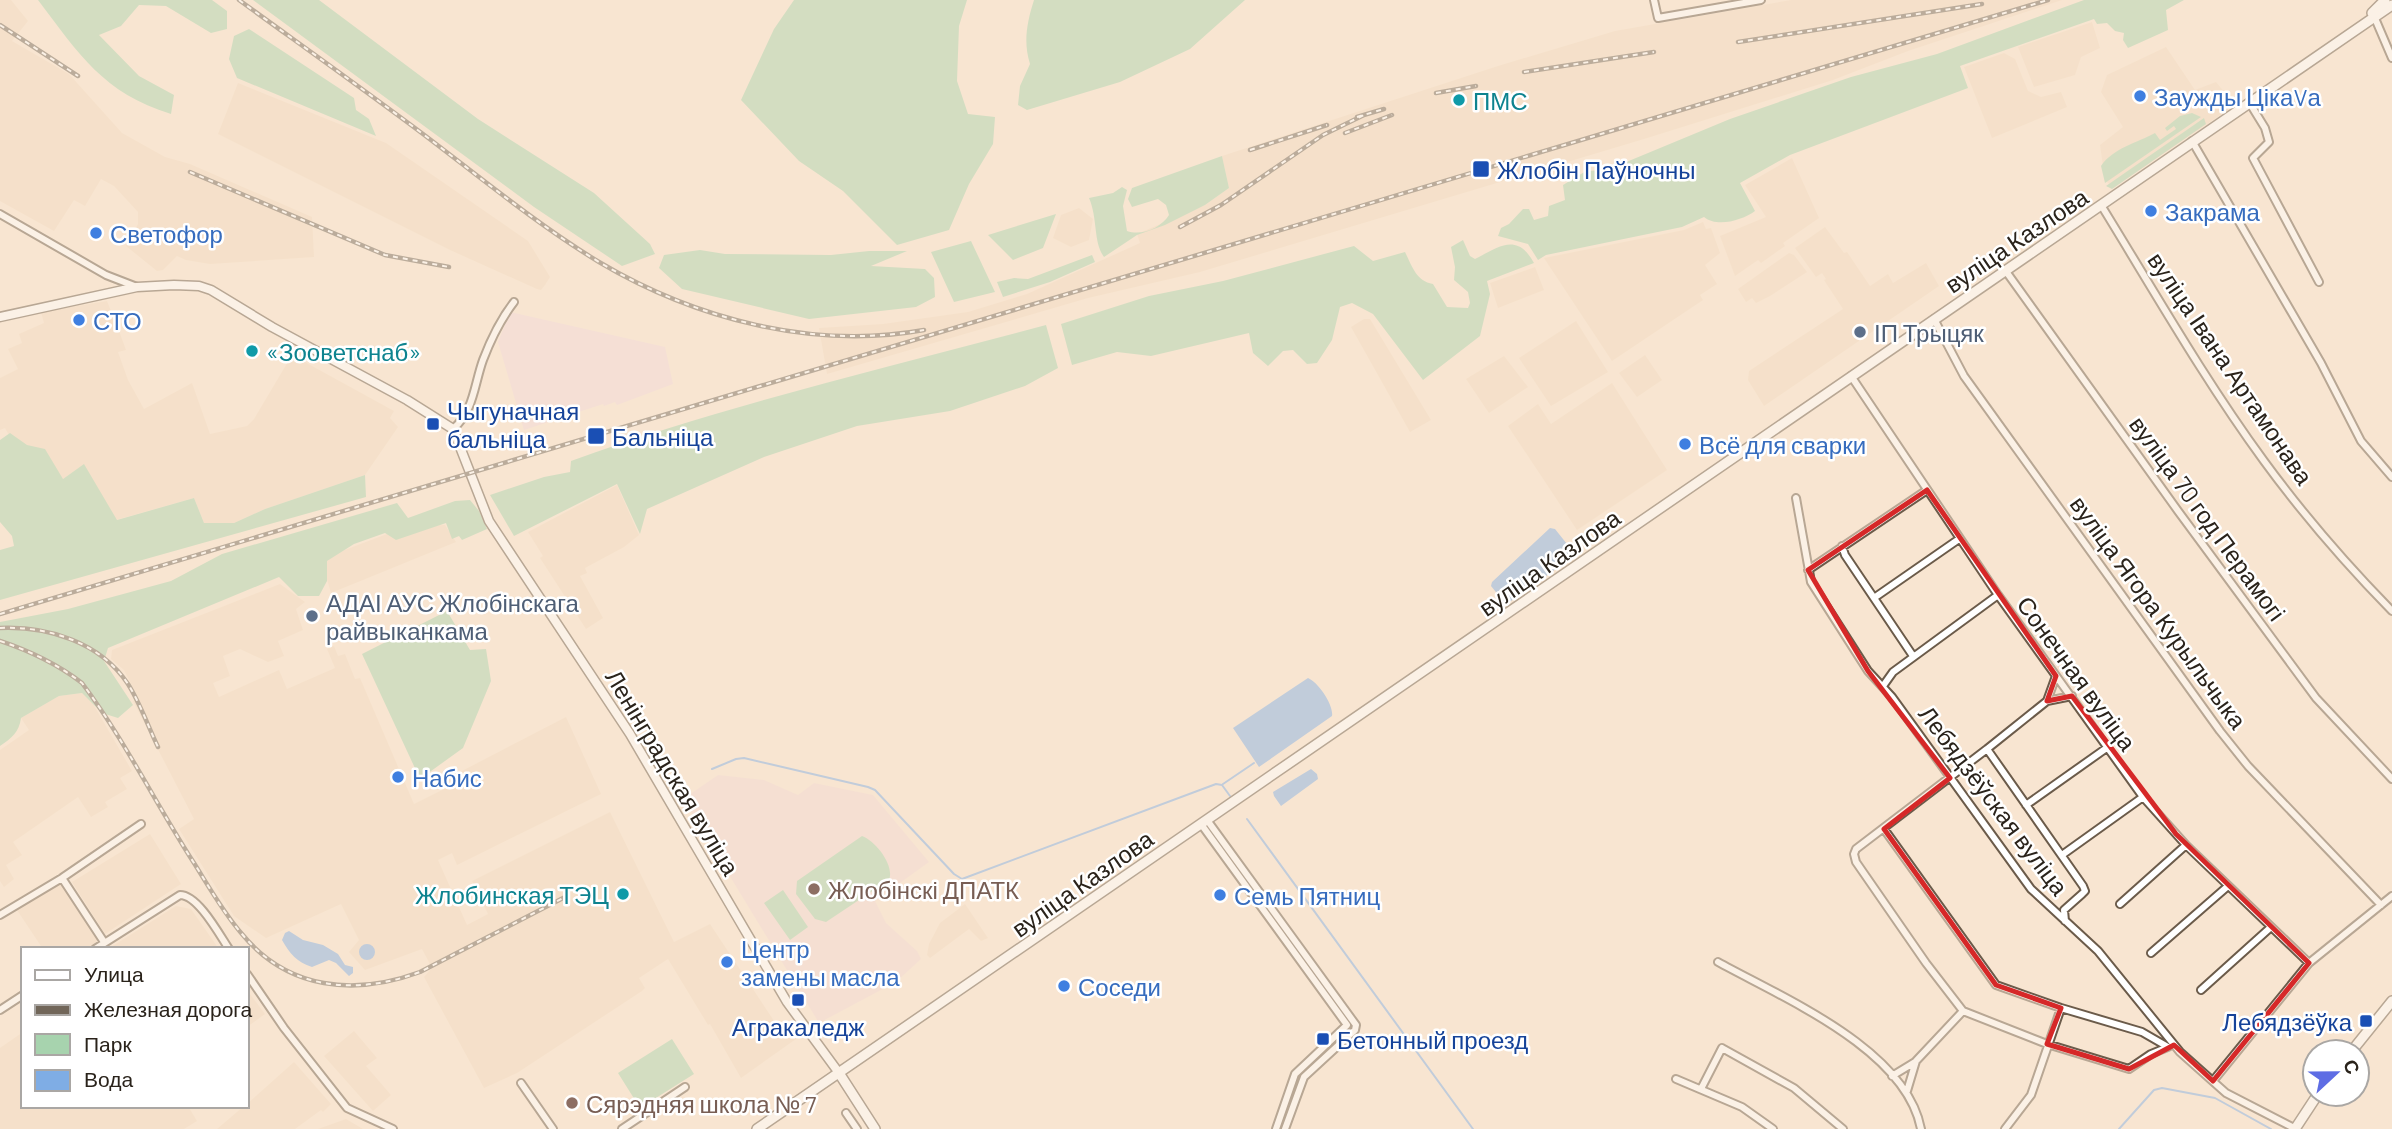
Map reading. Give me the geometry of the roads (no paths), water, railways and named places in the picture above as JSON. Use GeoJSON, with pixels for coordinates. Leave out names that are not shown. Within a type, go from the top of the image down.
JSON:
{"type":"FeatureCollection","features":[{"type":"Feature","properties":{"kind":"main road"},"geometry":{"type":"LineString","coordinates":[[2361,24],[2385,0]]}},
{"type":"Feature","properties":{"kind":"main road"},"geometry":{"type":"LineString","coordinates":[[2361,24],[2392,5]]}},
{"type":"Feature","properties":{"kind":"main road","name":"вуліца Казлова"},"geometry":{"type":"LineString","coordinates":[[757,1129],[2361,24]]}},
{"type":"Feature","properties":{"kind":"main road"},"geometry":{"type":"LineString","coordinates":[[2362,1038],[2392,1001]]}},
{"type":"Feature","properties":{"kind":"main road","name":"Ленінградская вуліца"},"geometry":{"type":"LineString","coordinates":[[839,1073],[875,1129]]}},
{"type":"Feature","properties":{"kind":"main road"},"geometry":{"type":"LineString","coordinates":[[2295,1129],[2309,1108]]}},
{"type":"Feature","properties":{"kind":"street"},"geometry":{"type":"LineString","coordinates":[[1654,0],[1658,18],[1761,0]]}},
{"type":"Feature","properties":{"kind":"street"},"geometry":{"type":"LineString","coordinates":[[2374,16],[2392,58]]}},
{"type":"Feature","properties":{"kind":"street"},"geometry":{"type":"LineString","coordinates":[[2249,102],[2265,128],[2269,142],[2253,158],[2319,282]]}},
{"type":"Feature","properties":{"kind":"street"},"geometry":{"type":"LineString","coordinates":[[2192,141],[2321,363],[2361,441],[2392,477]]}},
{"type":"Feature","properties":{"kind":"street","name":"вуліца Івана Артамонава"},"geometry":{"type":"LineString","coordinates":[[2101,205],[2188,347],[2265,461],[2346,561],[2392,611]]}},
{"type":"Feature","properties":{"kind":"street"},"geometry":{"type":"LineString","coordinates":[[0,214],[106,275],[136,287]]}},
{"type":"Feature","properties":{"kind":"street","name":"вуліца 70 год Перамогі"},"geometry":{"type":"LineString","coordinates":[[2005,270],[2316,698],[2392,779]]}},
{"type":"Feature","properties":{"kind":"street"},"geometry":{"type":"LineString","coordinates":[[0,317],[136,287],[199,286],[211,290],[272,327],[407,400],[453,429],[463,420],[471,405],[482,362],[493,335],[514,302]]}},
{"type":"Feature","properties":{"kind":"street","name":"вуліца Ягора Курыльчыка"},"geometry":{"type":"LineString","coordinates":[[1934,318],[1964,376],[2220,731],[2248,766],[2381,905]]}},
{"type":"Feature","properties":{"kind":"street","name":"Сонечная вуліца"},"geometry":{"type":"LineString","coordinates":[[1851,376],[1998,595],[2143,797],[2186,845],[2309,962]]}},
{"type":"Feature","properties":{"kind":"street","name":"Ленінградская вуліца"},"geometry":{"type":"LineString","coordinates":[[453,429],[489,520],[623,724],[788,1002],[839,1073]]}},
{"type":"Feature","properties":{"kind":"street"},"geometry":{"type":"LineString","coordinates":[[1808,570],[1927,491]]}},
{"type":"Feature","properties":{"kind":"street","name":"Лебядзёўская вуліца"},"geometry":{"type":"LineString","coordinates":[[1796,498],[1811,582],[1868,671],[1882,686],[2031,889],[2098,951],[2180,1052],[2226,1093],[2295,1129]]}},
{"type":"Feature","properties":{"kind":"street"},"geometry":{"type":"LineString","coordinates":[[1874,598],[1959,538]]}},
{"type":"Feature","properties":{"kind":"street"},"geometry":{"type":"LineString","coordinates":[[1842,546],[1845,555],[1913,656]]}},
{"type":"Feature","properties":{"kind":"street"},"geometry":{"type":"LineString","coordinates":[[1882,686],[1893,672],[1913,656],[1998,595]]}},
{"type":"Feature","properties":{"kind":"street"},"geometry":{"type":"LineString","coordinates":[[2047,701],[2056,676]]}},
{"type":"Feature","properties":{"kind":"street"},"geometry":{"type":"LineString","coordinates":[[2072,696],[2047,701],[1856,849],[1856,862],[1963,1012],[2047,1044],[2129,1069],[2151,1054],[2168,1047]]}},
{"type":"Feature","properties":{"kind":"street"},"geometry":{"type":"LineString","coordinates":[[2026,805],[2108,747]]}},
{"type":"Feature","properties":{"kind":"street"},"geometry":{"type":"LineString","coordinates":[[1987,749],[2085,891],[2064,910],[2065,922]]}},
{"type":"Feature","properties":{"kind":"street"},"geometry":{"type":"LineString","coordinates":[[2062,855],[2143,797]]}},
{"type":"Feature","properties":{"kind":"street"},"geometry":{"type":"LineString","coordinates":[[1204,822],[1348,1025],[1295,1074],[1276,1129]]}},
{"type":"Feature","properties":{"kind":"street"},"geometry":{"type":"LineString","coordinates":[[1204,822],[1356,1025],[1355,1030],[1304,1077],[1285,1129]]}},
{"type":"Feature","properties":{"kind":"street"},"geometry":{"type":"LineString","coordinates":[[0,915],[62,878],[141,824]]}},
{"type":"Feature","properties":{"kind":"street"},"geometry":{"type":"LineString","coordinates":[[1884,829],[1996,985],[2156,1039],[2180,1052]]}},
{"type":"Feature","properties":{"kind":"street"},"geometry":{"type":"LineString","coordinates":[[2120,904],[2186,845]]}},
{"type":"Feature","properties":{"kind":"street"},"geometry":{"type":"LineString","coordinates":[[62,878],[104,943]]}},
{"type":"Feature","properties":{"kind":"street"},"geometry":{"type":"LineString","coordinates":[[2151,953],[2228,886]]}},
{"type":"Feature","properties":{"kind":"street"},"geometry":{"type":"LineString","coordinates":[[97,947],[174,898],[187,895],[195,901],[228,947]]}},
{"type":"Feature","properties":{"kind":"street"},"geometry":{"type":"LineString","coordinates":[[2213,1081],[2309,962],[2392,896]]}},
{"type":"Feature","properties":{"kind":"street"},"geometry":{"type":"LineString","coordinates":[[2201,990],[2271,927]]}},
{"type":"Feature","properties":{"kind":"street"},"geometry":{"type":"LineString","coordinates":[[1718,962],[1824,1020],[1860,1044],[1907,1091],[1921,1129]]}},
{"type":"Feature","properties":{"kind":"street"},"geometry":{"type":"LineString","coordinates":[[248,975],[284,1028],[347,1108],[393,1129]]}},
{"type":"Feature","properties":{"kind":"street"},"geometry":{"type":"LineString","coordinates":[[0,1010],[21,996]]}},
{"type":"Feature","properties":{"kind":"street"},"geometry":{"type":"LineString","coordinates":[[2005,1129],[2031,1095],[2061,1008]]}},
{"type":"Feature","properties":{"kind":"street"},"geometry":{"type":"LineString","coordinates":[[1892,1076],[1906,1070],[1916,1061],[1963,1012]]}},
{"type":"Feature","properties":{"kind":"street"},"geometry":{"type":"LineString","coordinates":[[2156,1039],[2163,1031]]}},
{"type":"Feature","properties":{"kind":"street"},"geometry":{"type":"LineString","coordinates":[[1701,1089],[1722,1048],[1794,1088],[1843,1129]]}},
{"type":"Feature","properties":{"kind":"street"},"geometry":{"type":"LineString","coordinates":[[1907,1091],[1916,1061]]}},
{"type":"Feature","properties":{"kind":"street"},"geometry":{"type":"LineString","coordinates":[[1676,1079],[1742,1107],[1773,1129]]}},
{"type":"Feature","properties":{"kind":"street"},"geometry":{"type":"LineString","coordinates":[[521,1083],[553,1129]]}},
{"type":"Feature","properties":{"kind":"street"},"geometry":{"type":"LineString","coordinates":[[622,1129],[685,1087]]}},
{"type":"Feature","properties":{"kind":"street"},"geometry":{"type":"LineString","coordinates":[[846,1113],[857,1129]]}},
{"type":"Feature","properties":{"kind":"water"},"geometry":{"type":"Polygon","coordinates":[[[1550,528],[1555,529],[1574,556],[1511,601],[1504,602],[1491,586],[1492,582],[1550,528]]]}},
{"type":"Feature","properties":{"kind":"water"},"geometry":{"type":"Polygon","coordinates":[[[1308,678],[1324,694],[1332,716],[1259,767],[1233,728],[1308,678]]]}},
{"type":"Feature","properties":{"kind":"water"},"geometry":{"type":"Polygon","coordinates":[[[1311,769],[1318,779],[1281,806],[1273,792],[1311,769]]]}},
{"type":"Feature","properties":{"kind":"water"},"geometry":{"type":"Polygon","coordinates":[[[289,931],[303,940],[323,945],[338,954],[345,965],[353,967],[353,973],[349,976],[329,960],[312,967],[302,963],[282,940],[289,931]]]}},
{"type":"Feature","properties":{"kind":"water"},"geometry":{"type":"Polygon","coordinates":[[[367,944],[375,952],[367,960],[359,952],[367,944]]]}},
{"type":"Feature","properties":{"kind":"waterway"},"geometry":{"type":"LineString","coordinates":[[712,769],[744,758],[875,790],[954,874],[962,879],[1216,784],[1222,785],[1230,796]]}},
{"type":"Feature","properties":{"kind":"waterway"},"geometry":{"type":"LineString","coordinates":[[1223,784],[1254,763]]}},
{"type":"Feature","properties":{"kind":"waterway"},"geometry":{"type":"LineString","coordinates":[[1247,819],[1473,1129]]}},
{"type":"Feature","properties":{"kind":"waterway"},"geometry":{"type":"LineString","coordinates":[[2119,1129],[2154,1090],[2162,1088],[2215,1098],[2271,1129]]}},
{"type":"Feature","properties":{"kind":"railway"},"geometry":{"type":"LineString","coordinates":[[239,0],[554,233],[636,282],[715,314],[756,325],[840,336],[924,330]]}},
{"type":"Feature","properties":{"kind":"railway"},"geometry":{"type":"LineString","coordinates":[[0,614],[2048,0]]}},
{"type":"Feature","properties":{"kind":"railway"},"geometry":{"type":"LineString","coordinates":[[1738,42],[1982,4]]}},
{"type":"Feature","properties":{"kind":"railway"},"geometry":{"type":"LineString","coordinates":[[0,25],[78,76]]}},
{"type":"Feature","properties":{"kind":"railway"},"geometry":{"type":"LineString","coordinates":[[1524,72],[1654,52]]}},
{"type":"Feature","properties":{"kind":"railway"},"geometry":{"type":"LineString","coordinates":[[1436,93],[1476,86]]}},
{"type":"Feature","properties":{"kind":"railway"},"geometry":{"type":"LineString","coordinates":[[1357,117],[1384,109]]}},
{"type":"Feature","properties":{"kind":"railway"},"geometry":{"type":"LineString","coordinates":[[1180,227],[1221,205],[1323,135],[1364,115]]}},
{"type":"Feature","properties":{"kind":"railway"},"geometry":{"type":"LineString","coordinates":[[1345,133],[1392,115]]}},
{"type":"Feature","properties":{"kind":"railway"},"geometry":{"type":"LineString","coordinates":[[1250,150],[1327,125]]}},
{"type":"Feature","properties":{"kind":"railway"},"geometry":{"type":"LineString","coordinates":[[190,172],[385,255],[449,267]]}},
{"type":"Feature","properties":{"kind":"railway"},"geometry":{"type":"LineString","coordinates":[[0,628],[36,630],[72,639],[103,657],[128,684],[158,747]]}},
{"type":"Feature","properties":{"kind":"railway"},"geometry":{"type":"LineString","coordinates":[[0,641],[43,659],[82,683],[112,726],[229,917],[260,953],[301,977],[347,985],[396,980],[420,972],[567,896]]}},
{"type":"Feature","properties":{"kind":"place","name":"Заужды ЦікаVа"},"geometry":{"type":"Point","coordinates":[2140,96]}},
{"type":"Feature","properties":{"kind":"place","name":"ПМС"},"geometry":{"type":"Point","coordinates":[1459,100]}},
{"type":"Feature","properties":{"kind":"place","name":"Жлобін Паўночны"},"geometry":{"type":"Point","coordinates":[1481,169]}},
{"type":"Feature","properties":{"kind":"place","name":"Закрама"},"geometry":{"type":"Point","coordinates":[2151,211]}},
{"type":"Feature","properties":{"kind":"place","name":"Светофор"},"geometry":{"type":"Point","coordinates":[96,233]}},
{"type":"Feature","properties":{"kind":"place","name":"СТО"},"geometry":{"type":"Point","coordinates":[79,320]}},
{"type":"Feature","properties":{"kind":"place","name":"ІП Трыцяк"},"geometry":{"type":"Point","coordinates":[1860,332]}},
{"type":"Feature","properties":{"kind":"place","name":"«Зооветснаб»"},"geometry":{"type":"Point","coordinates":[252,351]}},
{"type":"Feature","properties":{"kind":"place","name":"Чыгуначная бальніца"},"geometry":{"type":"Point","coordinates":[433,424]}},
{"type":"Feature","properties":{"kind":"place","name":"Бальніца"},"geometry":{"type":"Point","coordinates":[596,436]}},
{"type":"Feature","properties":{"kind":"place","name":"Всё для сварки"},"geometry":{"type":"Point","coordinates":[1685,444]}},
{"type":"Feature","properties":{"kind":"place","name":"АДАІ АУС Жлобінскага райвыканкама"},"geometry":{"type":"Point","coordinates":[312,616]}},
{"type":"Feature","properties":{"kind":"place","name":"Набис"},"geometry":{"type":"Point","coordinates":[398,777]}},
{"type":"Feature","properties":{"kind":"place","name":"Жлобінскі ДПАТК"},"geometry":{"type":"Point","coordinates":[814,889]}},
{"type":"Feature","properties":{"kind":"place","name":"Жлобинская ТЭЦ"},"geometry":{"type":"Point","coordinates":[623,894]}},
{"type":"Feature","properties":{"kind":"place","name":"Семь Пятниц"},"geometry":{"type":"Point","coordinates":[1220,895]}},
{"type":"Feature","properties":{"kind":"place","name":"Центр замены масла"},"geometry":{"type":"Point","coordinates":[727,962]}},
{"type":"Feature","properties":{"kind":"place","name":"Соседи"},"geometry":{"type":"Point","coordinates":[1064,986]}},
{"type":"Feature","properties":{"kind":"place","name":"Агракаледж"},"geometry":{"type":"Point","coordinates":[798,1000]}},
{"type":"Feature","properties":{"kind":"place","name":"Лебядзёўка"},"geometry":{"type":"Point","coordinates":[2366,1021]}},
{"type":"Feature","properties":{"kind":"place","name":"Бетонный проезд"},"geometry":{"type":"Point","coordinates":[1323,1039]}},
{"type":"Feature","properties":{"kind":"place","name":"Сярэдняя школа № 7"},"geometry":{"type":"Point","coordinates":[572,1103]}}]}
